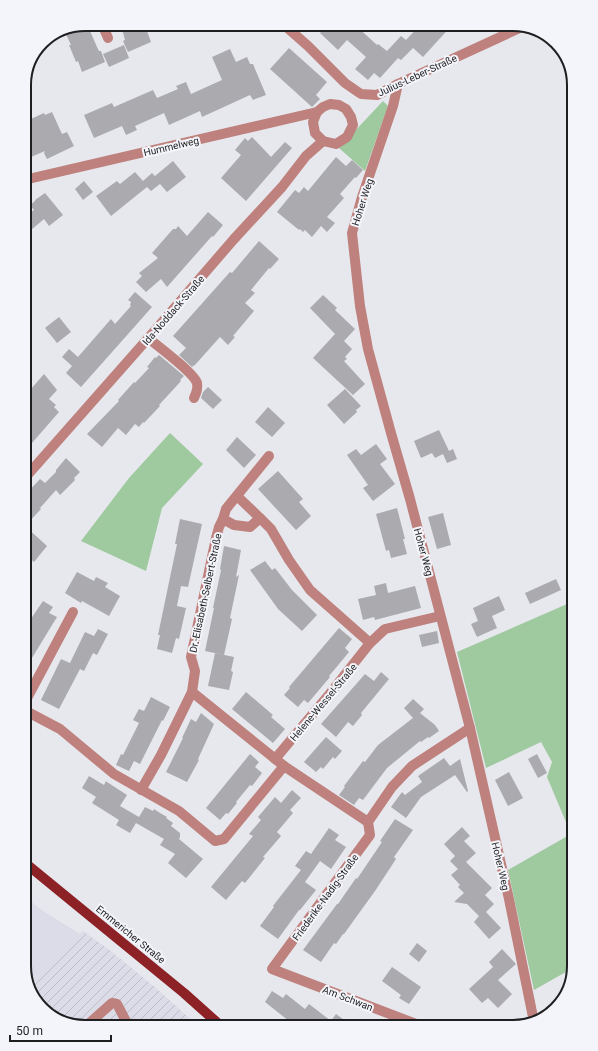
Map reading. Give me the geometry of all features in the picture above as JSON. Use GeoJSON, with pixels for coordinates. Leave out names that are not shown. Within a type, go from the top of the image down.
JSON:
{"type":"FeatureCollection","features":[{"type":"Feature","properties":{"kind":"main road","name":"Emmericher Straße"},"geometry":{"type":"LineString","coordinates":[[31,868],[184,993],[214,1020]]}},
{"type":"Feature","properties":{"kind":"street"},"geometry":{"type":"LineString","coordinates":[[105,31],[108,38]]}},
{"type":"Feature","properties":{"kind":"street","name":"Julius-Leber-Straße"},"geometry":{"type":"LineString","coordinates":[[291,31],[308,46],[344,83],[361,94],[377,95],[504,31]]}},
{"type":"Feature","properties":{"kind":"street","name":"Hoher Weg"},"geometry":{"type":"LineString","coordinates":[[398,84],[391,113],[352,233],[360,306],[368,349],[412,507],[470,728],[509,899],[533,1016]]}},
{"type":"Feature","properties":{"kind":"street"},"geometry":{"type":"LineString","coordinates":[[330,104],[338,105],[346,109],[351,117],[353,125],[348,137],[336,144],[323,141],[315,133],[313,122],[317,112],[330,104]]}},
{"type":"Feature","properties":{"kind":"street","name":"Hummelweg"},"geometry":{"type":"LineString","coordinates":[[31,178],[317,112]]}},
{"type":"Feature","properties":{"kind":"street","name":"Ida-Noddack-Straße"},"geometry":{"type":"LineString","coordinates":[[31,471],[234,239],[282,187],[306,156],[323,141]]}},
{"type":"Feature","properties":{"kind":"street"},"geometry":{"type":"LineString","coordinates":[[148,338],[174,359],[195,379],[197,387],[194,398]]}},
{"type":"Feature","properties":{"kind":"street","name":"Dr.-Elisabeth-Selbert-Straße"},"geometry":{"type":"LineString","coordinates":[[141,790],[161,755],[192,692],[195,671],[191,657],[219,527],[226,509],[269,456]]}},
{"type":"Feature","properties":{"kind":"street"},"geometry":{"type":"LineString","coordinates":[[237,496],[271,529],[289,560],[310,590],[370,643]]}},
{"type":"Feature","properties":{"kind":"street","name":"Dr.-Elisabeth-Selbert-Straße"},"geometry":{"type":"LineString","coordinates":[[223,519],[234,525],[250,527],[260,518]]}},
{"type":"Feature","properties":{"kind":"street"},"geometry":{"type":"LineString","coordinates":[[31,691],[73,612]]}},
{"type":"Feature","properties":{"kind":"street","name":"Helene-Wessel-Straße"},"geometry":{"type":"LineString","coordinates":[[274,759],[328,696],[370,643],[385,629],[440,616]]}},
{"type":"Feature","properties":{"kind":"street"},"geometry":{"type":"LineString","coordinates":[[192,692],[274,759],[368,822]]}},
{"type":"Feature","properties":{"kind":"street"},"geometry":{"type":"LineString","coordinates":[[31,714],[60,729],[114,774],[179,812],[215,841],[224,839],[284,766]]}},
{"type":"Feature","properties":{"kind":"street","name":"Friederike-Nadig-Straße"},"geometry":{"type":"LineString","coordinates":[[272,969],[370,835],[368,822],[392,787],[412,766],[470,728]]}},
{"type":"Feature","properties":{"kind":"street","name":"Am Schwan"},"geometry":{"type":"LineString","coordinates":[[272,969],[406,1020]]}},
{"type":"Feature","properties":{"kind":"street"},"geometry":{"type":"LineString","coordinates":[[93,1020],[112,1004],[117,1004],[125,1020]]}},
{"type":"Feature","properties":{"kind":"shaded area"},"geometry":{"type":"Polygon","coordinates":[[[31,902],[43,911],[80,934],[33,981],[31,966],[31,902]]]}},
{"type":"Feature","properties":{"kind":"shaded area"},"geometry":{"type":"Polygon","coordinates":[[[83,931],[107,948],[156,988],[191,1020],[74,1019],[67,1017],[49,1007],[40,996],[33,981],[83,931]]]}},
{"type":"Feature","properties":{"kind":"green space"},"geometry":{"type":"Polygon","coordinates":[[[383,101],[388,106],[365,171],[339,148],[383,101]]]}},
{"type":"Feature","properties":{"kind":"green space"},"geometry":{"type":"Polygon","coordinates":[[[170,433],[203,464],[162,508],[146,571],[81,541],[129,478],[170,433]]]}},
{"type":"Feature","properties":{"kind":"green space"},"geometry":{"type":"Polygon","coordinates":[[[567,604],[567,824],[547,777],[552,762],[541,742],[486,768],[457,652],[567,604]]]}},
{"type":"Feature","properties":{"kind":"green space"},"geometry":{"type":"Polygon","coordinates":[[[567,836],[567,971],[534,990],[508,870],[567,836]]]}},
{"type":"Feature","properties":{"kind":"building"},"geometry":{"type":"Polygon","coordinates":[[[78,31],[90,31],[105,62],[82,72],[69,45],[71,45],[66,34],[78,31]]]}},
{"type":"Feature","properties":{"kind":"building"},"geometry":{"type":"Polygon","coordinates":[[[123,31],[147,31],[151,42],[128,52],[123,41],[125,40],[123,31]]]}},
{"type":"Feature","properties":{"kind":"building"},"geometry":{"type":"Polygon","coordinates":[[[322,31],[362,31],[377,45],[378,44],[387,51],[401,36],[406,40],[414,31],[447,31],[423,57],[413,48],[401,60],[398,58],[380,78],[374,73],[368,80],[355,69],[366,57],[347,40],[338,50],[320,33],[322,31]]]}},
{"type":"Feature","properties":{"kind":"building"},"geometry":{"type":"Polygon","coordinates":[[[124,45],[129,58],[109,67],[103,54],[124,45]]]}},
{"type":"Feature","properties":{"kind":"building"},"geometry":{"type":"Polygon","coordinates":[[[289,48],[327,82],[316,95],[320,99],[312,107],[270,69],[289,48]]]}},
{"type":"Feature","properties":{"kind":"building"},"geometry":{"type":"Polygon","coordinates":[[[230,49],[236,62],[247,57],[250,64],[253,64],[266,95],[253,100],[250,95],[202,117],[200,111],[169,125],[164,113],[135,126],[137,130],[126,135],[122,126],[94,138],[84,115],[112,103],[114,107],[153,90],[157,98],[178,89],[176,86],[186,82],[191,94],[222,80],[212,57],[230,49]]]}},
{"type":"Feature","properties":{"kind":"building"},"geometry":{"type":"Polygon","coordinates":[[[52,112],[62,134],[67,132],[74,146],[47,159],[44,153],[45,151],[31,157],[31,119],[44,113],[45,115],[52,112]]]}},
{"type":"Feature","properties":{"kind":"building"},"geometry":{"type":"Polygon","coordinates":[[[252,137],[271,157],[285,142],[292,148],[246,201],[221,178],[241,155],[235,150],[245,138],[248,141],[252,137]]]}},
{"type":"Feature","properties":{"kind":"building"},"geometry":{"type":"Polygon","coordinates":[[[336,157],[346,166],[352,160],[363,170],[340,194],[344,198],[327,217],[335,223],[327,232],[321,226],[312,237],[305,230],[303,232],[300,229],[299,230],[277,212],[295,190],[299,193],[304,187],[308,191],[336,157]]]}},
{"type":"Feature","properties":{"kind":"building"},"geometry":{"type":"Polygon","coordinates":[[[173,161],[186,177],[167,192],[160,184],[151,191],[147,187],[111,216],[96,196],[117,181],[120,184],[135,172],[143,181],[152,173],[155,176],[173,161]]]}},
{"type":"Feature","properties":{"kind":"building"},"geometry":{"type":"Polygon","coordinates":[[[84,181],[93,192],[83,200],[75,189],[84,181]]]}},
{"type":"Feature","properties":{"kind":"building"},"geometry":{"type":"Polygon","coordinates":[[[45,193],[63,215],[49,226],[44,219],[31,230],[31,212],[34,210],[31,204],[45,193]]]}},
{"type":"Feature","properties":{"kind":"building"},"geometry":{"type":"Polygon","coordinates":[[[208,212],[223,225],[167,287],[161,279],[146,292],[136,282],[142,276],[139,273],[158,258],[152,253],[173,229],[176,229],[178,226],[187,236],[208,212]]]}},
{"type":"Feature","properties":{"kind":"building"},"geometry":{"type":"Polygon","coordinates":[[[259,241],[279,259],[270,269],[269,268],[251,290],[255,293],[245,303],[254,311],[233,336],[235,337],[228,345],[220,337],[192,367],[179,355],[186,348],[173,336],[230,272],[232,273],[259,241]]]}},
{"type":"Feature","properties":{"kind":"building"},"geometry":{"type":"Polygon","coordinates":[[[135,292],[152,307],[81,387],[66,373],[72,366],[62,357],[69,349],[78,357],[111,319],[115,324],[131,306],[131,302],[128,300],[135,292]]]}},
{"type":"Feature","properties":{"kind":"building"},"geometry":{"type":"Polygon","coordinates":[[[323,295],[337,308],[335,310],[355,329],[344,341],[352,349],[345,357],[347,359],[344,361],[365,384],[353,395],[313,358],[335,334],[310,308],[323,295]]]}},
{"type":"Feature","properties":{"kind":"building"},"geometry":{"type":"Polygon","coordinates":[[[59,317],[71,332],[57,343],[45,328],[59,317]]]}},
{"type":"Feature","properties":{"kind":"building"},"geometry":{"type":"Polygon","coordinates":[[[159,355],[184,376],[180,380],[181,381],[144,423],[143,422],[139,427],[135,424],[126,435],[118,428],[102,447],[87,434],[119,401],[118,400],[134,382],[135,383],[149,368],[147,367],[155,357],[156,358],[159,355]]]}},
{"type":"Feature","properties":{"kind":"building"},"geometry":{"type":"Polygon","coordinates":[[[44,374],[57,390],[49,399],[56,405],[54,407],[59,412],[32,443],[31,442],[31,389],[44,374]]]}},
{"type":"Feature","properties":{"kind":"building"},"geometry":{"type":"Polygon","coordinates":[[[208,387],[222,400],[213,409],[201,398],[203,392],[208,387]]]}},
{"type":"Feature","properties":{"kind":"building"},"geometry":{"type":"Polygon","coordinates":[[[345,389],[361,406],[356,410],[357,412],[344,424],[327,405],[345,389]]]}},
{"type":"Feature","properties":{"kind":"building"},"geometry":{"type":"Polygon","coordinates":[[[268,407],[285,423],[272,437],[255,422],[268,407]]]}},
{"type":"Feature","properties":{"kind":"building"},"geometry":{"type":"Polygon","coordinates":[[[439,430],[449,451],[453,449],[457,459],[447,463],[443,454],[435,458],[432,453],[421,458],[414,441],[439,430]]]}},
{"type":"Feature","properties":{"kind":"building"},"geometry":{"type":"Polygon","coordinates":[[[237,437],[256,455],[244,468],[226,450],[237,437]]]}},
{"type":"Feature","properties":{"kind":"building"},"geometry":{"type":"Polygon","coordinates":[[[376,444],[387,459],[380,464],[395,484],[373,501],[363,488],[368,485],[347,455],[356,449],[361,455],[376,444]]]}},
{"type":"Feature","properties":{"kind":"building"},"geometry":{"type":"Polygon","coordinates":[[[66,458],[80,472],[74,478],[75,480],[60,495],[56,490],[31,520],[31,489],[40,479],[45,483],[56,472],[66,458]]]}},
{"type":"Feature","properties":{"kind":"building"},"geometry":{"type":"Polygon","coordinates":[[[278,471],[303,499],[299,502],[311,516],[296,530],[258,489],[278,471]]]}},
{"type":"Feature","properties":{"kind":"building"},"geometry":{"type":"Polygon","coordinates":[[[397,508],[405,539],[403,539],[407,554],[391,558],[389,550],[386,551],[376,514],[397,508]]]}},
{"type":"Feature","properties":{"kind":"building"},"geometry":{"type":"Polygon","coordinates":[[[443,513],[451,545],[437,549],[428,517],[443,513]]]}},
{"type":"Feature","properties":{"kind":"building"},"geometry":{"type":"Polygon","coordinates":[[[180,519],[202,524],[188,587],[181,586],[177,606],[186,608],[179,639],[176,638],[172,653],[157,649],[160,635],[158,635],[177,544],[175,544],[180,519]]]}},
{"type":"Feature","properties":{"kind":"building"},"geometry":{"type":"Polygon","coordinates":[[[31,531],[47,546],[34,562],[31,559],[31,531]]]}},
{"type":"Feature","properties":{"kind":"building"},"geometry":{"type":"Polygon","coordinates":[[[224,546],[241,550],[236,577],[239,575],[230,618],[232,619],[224,655],[205,651],[221,570],[224,546]]]}},
{"type":"Feature","properties":{"kind":"building"},"geometry":{"type":"Polygon","coordinates":[[[265,561],[272,570],[275,568],[292,590],[317,615],[302,631],[278,609],[250,570],[265,561]]]}},
{"type":"Feature","properties":{"kind":"building"},"geometry":{"type":"Polygon","coordinates":[[[77,572],[94,581],[96,577],[108,583],[105,587],[120,596],[109,616],[82,601],[81,603],[65,593],[77,572]]]}},
{"type":"Feature","properties":{"kind":"building"},"geometry":{"type":"Polygon","coordinates":[[[556,579],[561,590],[530,604],[525,593],[556,579]]]}},
{"type":"Feature","properties":{"kind":"building"},"geometry":{"type":"Polygon","coordinates":[[[386,583],[388,593],[415,586],[421,608],[375,620],[374,617],[363,620],[358,599],[376,595],[374,586],[386,583]]]}},
{"type":"Feature","properties":{"kind":"building"},"geometry":{"type":"Polygon","coordinates":[[[499,596],[505,610],[492,616],[497,628],[477,637],[471,624],[478,621],[473,608],[499,596]]]}},
{"type":"Feature","properties":{"kind":"building"},"geometry":{"type":"Polygon","coordinates":[[[43,601],[53,607],[49,613],[57,617],[31,660],[31,619],[43,601]]]}},
{"type":"Feature","properties":{"kind":"building"},"geometry":{"type":"Polygon","coordinates":[[[339,628],[352,639],[345,648],[349,652],[308,703],[304,700],[298,707],[284,695],[290,688],[289,687],[339,628]]]}},
{"type":"Feature","properties":{"kind":"building"},"geometry":{"type":"Polygon","coordinates":[[[98,629],[108,634],[97,655],[93,653],[84,671],[80,669],[59,709],[41,700],[61,659],[70,663],[85,632],[94,636],[98,629]]]}},
{"type":"Feature","properties":{"kind":"building"},"geometry":{"type":"Polygon","coordinates":[[[437,631],[439,643],[422,647],[419,635],[437,631]]]}},
{"type":"Feature","properties":{"kind":"building"},"geometry":{"type":"Polygon","coordinates":[[[215,653],[234,657],[231,671],[233,672],[229,690],[208,686],[215,653]]]}},
{"type":"Feature","properties":{"kind":"building"},"geometry":{"type":"Polygon","coordinates":[[[381,672],[389,679],[361,713],[362,715],[353,726],[348,722],[336,737],[321,724],[365,674],[374,681],[381,672]]]}},
{"type":"Feature","properties":{"kind":"building"},"geometry":{"type":"Polygon","coordinates":[[[246,692],[273,715],[271,717],[285,729],[273,743],[232,709],[246,692]]]}},
{"type":"Feature","properties":{"kind":"building"},"geometry":{"type":"Polygon","coordinates":[[[151,697],[170,707],[140,764],[134,761],[129,771],[116,765],[121,754],[123,755],[139,723],[133,720],[139,709],[144,711],[151,697]]]}},
{"type":"Feature","properties":{"kind":"building"},"geometry":{"type":"Polygon","coordinates":[[[413,699],[424,709],[420,713],[435,725],[439,731],[429,738],[428,737],[421,742],[420,741],[387,768],[363,800],[359,798],[354,805],[339,795],[345,787],[344,786],[363,761],[365,762],[378,745],[413,718],[404,708],[413,699]]]}},
{"type":"Feature","properties":{"kind":"building"},"geometry":{"type":"Polygon","coordinates":[[[201,713],[214,724],[198,759],[199,760],[187,782],[166,772],[191,719],[196,722],[201,713]]]}},
{"type":"Feature","properties":{"kind":"building"},"geometry":{"type":"Polygon","coordinates":[[[326,737],[342,751],[335,759],[333,757],[323,769],[321,767],[316,772],[304,762],[326,737]]]}},
{"type":"Feature","properties":{"kind":"building"},"geometry":{"type":"Polygon","coordinates":[[[250,754],[259,762],[255,767],[262,773],[252,786],[250,785],[228,814],[226,813],[220,820],[206,808],[250,754]]]}},
{"type":"Feature","properties":{"kind":"building"},"geometry":{"type":"Polygon","coordinates":[[[537,754],[547,773],[538,778],[528,759],[537,754]]]}},
{"type":"Feature","properties":{"kind":"building"},"geometry":{"type":"Polygon","coordinates":[[[444,758],[450,766],[460,759],[467,792],[455,775],[421,797],[406,818],[391,807],[402,792],[405,795],[422,782],[418,776],[444,758]]]}},
{"type":"Feature","properties":{"kind":"building"},"geometry":{"type":"Polygon","coordinates":[[[509,772],[523,798],[508,806],[495,780],[509,772]]]}},
{"type":"Feature","properties":{"kind":"building"},"geometry":{"type":"Polygon","coordinates":[[[89,776],[104,785],[106,781],[127,795],[120,806],[139,817],[145,807],[153,811],[154,809],[167,817],[166,818],[173,823],[171,826],[180,833],[179,839],[203,859],[186,878],[168,863],[175,854],[160,845],[164,839],[136,823],[130,833],[116,825],[119,820],[92,803],[96,797],[82,788],[89,776]]]}},
{"type":"Feature","properties":{"kind":"building"},"geometry":{"type":"Polygon","coordinates":[[[292,790],[301,798],[290,810],[293,813],[277,832],[281,836],[263,857],[265,858],[245,883],[242,881],[226,900],[211,887],[253,836],[249,834],[261,820],[258,817],[275,797],[281,803],[292,790]]]}},
{"type":"Feature","properties":{"kind":"building"},"geometry":{"type":"Polygon","coordinates":[[[395,819],[413,830],[394,857],[396,859],[375,891],[344,934],[336,944],[334,943],[321,962],[303,950],[356,878],[357,879],[382,842],[380,841],[395,819]]]}},
{"type":"Feature","properties":{"kind":"building"},"geometry":{"type":"Polygon","coordinates":[[[462,827],[470,836],[464,841],[476,853],[466,862],[492,888],[485,895],[494,904],[486,912],[501,928],[489,939],[474,922],[479,916],[467,904],[454,902],[464,893],[458,887],[460,885],[451,875],[458,869],[450,861],[455,856],[444,844],[462,827]]]}},
{"type":"Feature","properties":{"kind":"building"},"geometry":{"type":"Polygon","coordinates":[[[329,828],[339,835],[335,840],[346,847],[331,869],[320,861],[305,882],[316,890],[278,939],[260,926],[274,907],[273,906],[301,870],[295,866],[306,851],[311,854],[329,828]]]}},
{"type":"Feature","properties":{"kind":"building"},"geometry":{"type":"Polygon","coordinates":[[[417,943],[427,951],[419,962],[409,954],[417,943]]]}},
{"type":"Feature","properties":{"kind":"building"},"geometry":{"type":"Polygon","coordinates":[[[502,949],[516,964],[498,980],[512,994],[498,1008],[488,998],[482,1003],[469,989],[493,967],[489,962],[502,949]]]}},
{"type":"Feature","properties":{"kind":"building"},"geometry":{"type":"Polygon","coordinates":[[[392,967],[421,987],[409,1004],[399,998],[401,995],[382,981],[392,967]]]}},
{"type":"Feature","properties":{"kind":"building"},"geometry":{"type":"Polygon","coordinates":[[[272,991],[283,998],[286,994],[305,1009],[309,1004],[330,1020],[288,1020],[265,1002],[272,991]]]}},
{"type":"Feature","properties":{"kind":"building"},"geometry":{"type":"Polygon","coordinates":[[[336,1014],[344,1020],[332,1020],[336,1014]]]}}]}
